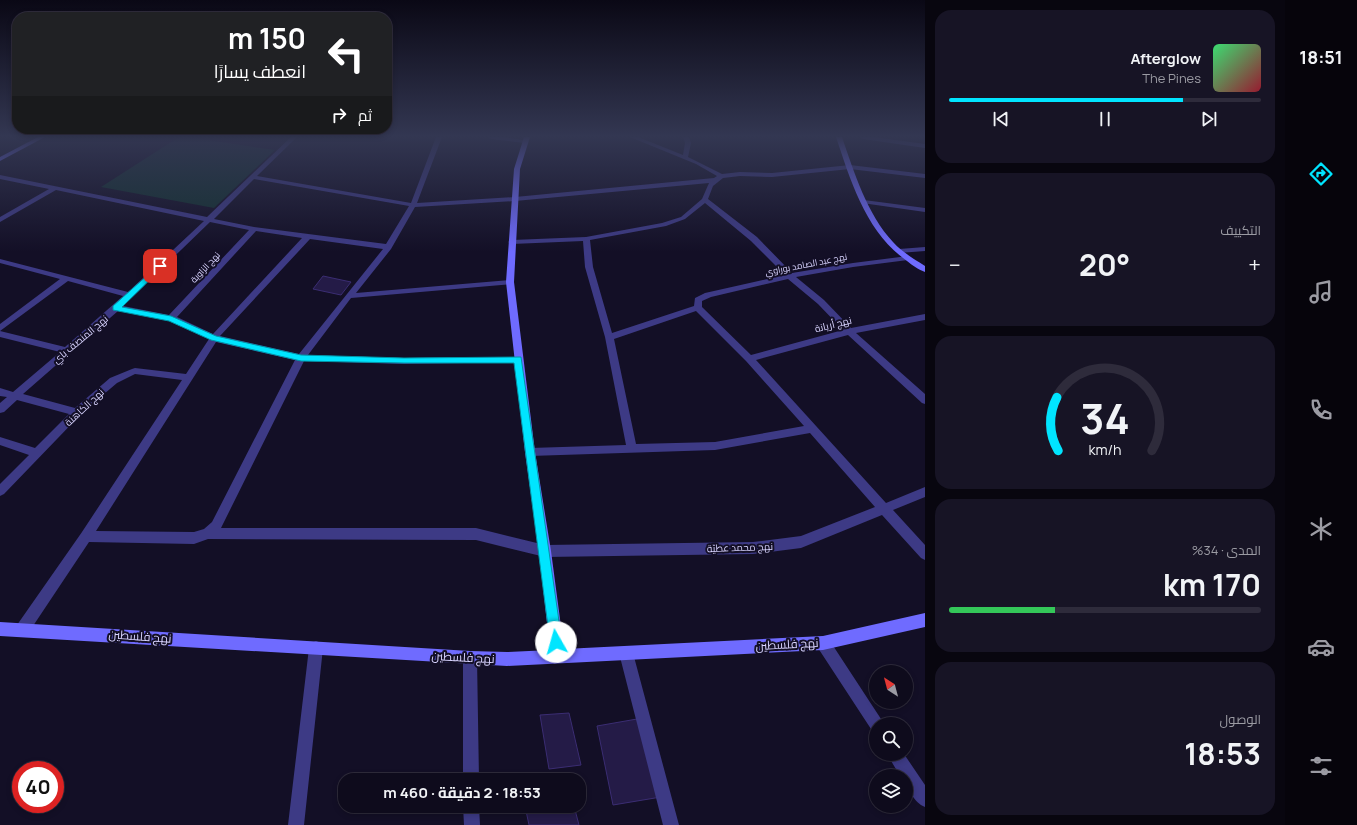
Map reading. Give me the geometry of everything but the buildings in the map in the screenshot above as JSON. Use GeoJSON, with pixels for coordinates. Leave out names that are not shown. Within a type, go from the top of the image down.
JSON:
{"type":"FeatureCollection","features":[{"type":"Feature","properties":{"kind":"street"},"geometry":{"type":"LineString","coordinates":[[208,533],[216,526],[301,358],[388,247],[413,205],[424,176]]}},
{"type":"Feature","properties":{"kind":"street"},"geometry":{"type":"LineString","coordinates":[[516,176],[510,282],[518,360],[558,657]]}},
{"type":"Feature","properties":{"kind":"street"},"geometry":{"type":"LineString","coordinates":[[716,176],[719,178]]}},
{"type":"Feature","properties":{"kind":"street"},"geometry":{"type":"LineString","coordinates":[[252,177],[413,205],[514,199],[732,176]]}},
{"type":"Feature","properties":{"kind":"street"},"geometry":{"type":"LineString","coordinates":[[853,176],[864,202],[889,242],[925,270]]}},
{"type":"Feature","properties":{"kind":"street"},"geometry":{"type":"LineString","coordinates":[[0,177],[254,228],[388,247]]}},
{"type":"Feature","properties":{"kind":"street","name":"نهج المنصف باي"},"geometry":{"type":"LineString","coordinates":[[0,408],[65,350],[116,308],[252,177]]}},
{"type":"Feature","properties":{"kind":"street"},"geometry":{"type":"LineString","coordinates":[[512,242],[586,239],[664,225],[683,218],[705,200],[710,185],[719,178]]}},
{"type":"Feature","properties":{"kind":"street"},"geometry":{"type":"LineString","coordinates":[[2,218],[55,188]]}},
{"type":"Feature","properties":{"kind":"street"},"geometry":{"type":"LineString","coordinates":[[705,200],[754,239],[790,276],[821,302],[864,347],[925,400]]}},
{"type":"Feature","properties":{"kind":"street"},"geometry":{"type":"LineString","coordinates":[[864,202],[925,210]]}},
{"type":"Feature","properties":{"kind":"street","name":"نهج الزاوية"},"geometry":{"type":"LineString","coordinates":[[171,318],[254,228]]}},
{"type":"Feature","properties":{"kind":"street"},"geometry":{"type":"LineString","coordinates":[[22,630],[86,536],[214,338],[308,236]]}},
{"type":"Feature","properties":{"kind":"street"},"geometry":{"type":"LineString","coordinates":[[586,239],[590,267],[609,337],[632,449]]}},
{"type":"Feature","properties":{"kind":"street"},"geometry":{"type":"LineString","coordinates":[[899,251],[925,249]]}},
{"type":"Feature","properties":{"kind":"street","name":"نهج عبد الصامد بوراوي"},"geometry":{"type":"LineString","coordinates":[[698,308],[698,300],[708,295],[790,276],[853,265],[908,258]]}},
{"type":"Feature","properties":{"kind":"street"},"geometry":{"type":"LineString","coordinates":[[0,261],[128,295]]}},
{"type":"Feature","properties":{"kind":"street"},"geometry":{"type":"LineString","coordinates":[[0,328],[66,279]]}},
{"type":"Feature","properties":{"kind":"street"},"geometry":{"type":"LineString","coordinates":[[349,296],[510,282]]}},
{"type":"Feature","properties":{"kind":"street"},"geometry":{"type":"LineString","coordinates":[[116,308],[171,318],[214,338],[301,358],[518,360]]}},
{"type":"Feature","properties":{"kind":"street"},"geometry":{"type":"LineString","coordinates":[[609,337],[698,308],[749,359],[925,554]]}},
{"type":"Feature","properties":{"kind":"street","name":"نهج أريانة"},"geometry":{"type":"LineString","coordinates":[[749,359],[850,331],[925,316]]}},
{"type":"Feature","properties":{"kind":"street"},"geometry":{"type":"LineString","coordinates":[[0,334],[65,350]]}},
{"type":"Feature","properties":{"kind":"street","name":"نهج الكاهنة"},"geometry":{"type":"LineString","coordinates":[[0,491],[77,412],[113,380],[128,372],[140,371],[189,378]]}},
{"type":"Feature","properties":{"kind":"street"},"geometry":{"type":"LineString","coordinates":[[0,392],[77,412]]}},
{"type":"Feature","properties":{"kind":"street"},"geometry":{"type":"LineString","coordinates":[[530,452],[715,446],[812,429]]}},
{"type":"Feature","properties":{"kind":"street"},"geometry":{"type":"LineString","coordinates":[[0,441],[38,453]]}},
{"type":"Feature","properties":{"kind":"street","name":"نهج محمد عطيّة"},"geometry":{"type":"LineString","coordinates":[[86,536],[194,538],[208,533],[476,534],[545,552],[753,548],[801,542],[925,492]]}},
{"type":"Feature","properties":{"kind":"street","name":"نهج فلسطين"},"geometry":{"type":"LineString","coordinates":[[0,629],[72,632],[470,658],[558,657],[823,642],[925,620]]}},
{"type":"Feature","properties":{"kind":"street"},"geometry":{"type":"LineString","coordinates":[[823,642],[871,717]]}},
{"type":"Feature","properties":{"kind":"street"},"geometry":{"type":"LineString","coordinates":[[296,825],[316,648]]}},
{"type":"Feature","properties":{"kind":"street"},"geometry":{"type":"LineString","coordinates":[[626,653],[671,825]]}},
{"type":"Feature","properties":{"kind":"street"},"geometry":{"type":"LineString","coordinates":[[470,658],[471,773]]}},
{"type":"Feature","properties":{"kind":"street"},"geometry":{"type":"LineString","coordinates":[[900,761],[925,799]]}},
{"type":"Feature","properties":{"kind":"street"},"geometry":{"type":"LineString","coordinates":[[471,813],[472,825]]}},
{"type":"Feature","properties":{"kind":"green space"},"geometry":{"type":"Polygon","coordinates":[[[119,176],[248,176],[214,208],[101,187],[119,176]]]}},
{"type":"Feature","properties":{"kind":"route"},"geometry":{"type":"LineString","coordinates":[[160,266],[116,308],[171,318],[214,338],[301,358],[518,360],[556,642]]}}]}
